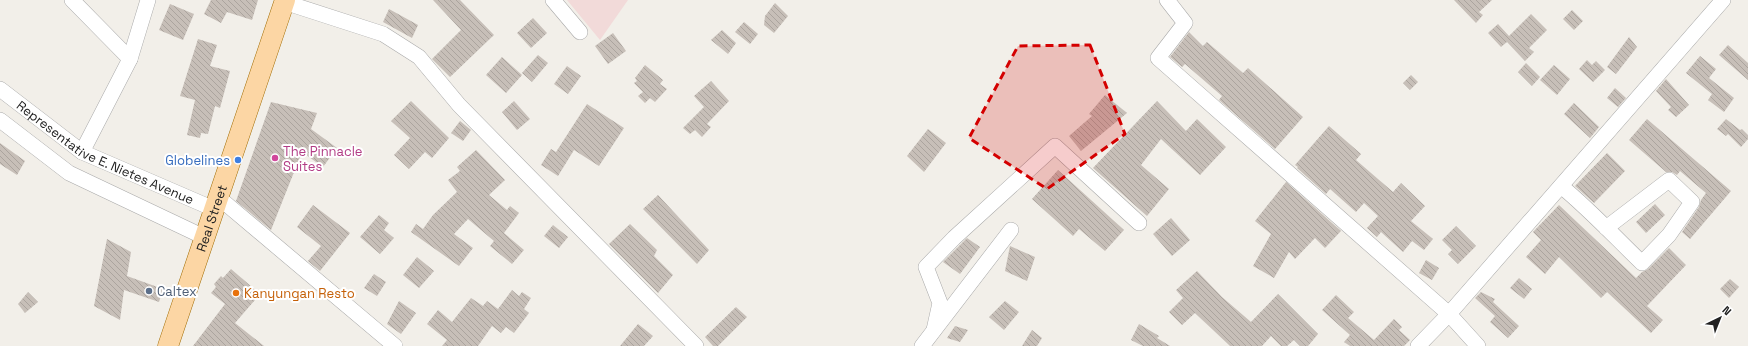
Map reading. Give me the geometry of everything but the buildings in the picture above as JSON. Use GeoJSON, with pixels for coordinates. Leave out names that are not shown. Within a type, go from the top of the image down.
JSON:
{"type":"FeatureCollection","features":[{"type":"Feature","properties":{"kind":"main road","name":"Real Street"},"geometry":{"type":"LineString","coordinates":[[168,346],[284,1]]}},
{"type":"Feature","properties":{"kind":"street"},"geometry":{"type":"LineString","coordinates":[[72,0],[130,59]]}},
{"type":"Feature","properties":{"kind":"street"},"geometry":{"type":"LineString","coordinates":[[82,152],[130,59],[148,0]]}},
{"type":"Feature","properties":{"kind":"street"},"geometry":{"type":"LineString","coordinates":[[553,0],[580,32]]}},
{"type":"Feature","properties":{"kind":"street"},"geometry":{"type":"LineString","coordinates":[[1167,0],[1185,23],[1158,58],[1449,314],[1478,346]]}},
{"type":"Feature","properties":{"kind":"street"},"geometry":{"type":"LineString","coordinates":[[1418,346],[1449,314],[1723,0]]}},
{"type":"Feature","properties":{"kind":"street"},"geometry":{"type":"LineString","coordinates":[[284,1],[383,34],[419,57],[459,105],[696,346]]}},
{"type":"Feature","properties":{"kind":"street","name":"Representative E. Nietes Avenue"},"geometry":{"type":"LineString","coordinates":[[0,89],[82,152],[216,203],[395,346]]}},
{"type":"Feature","properties":{"kind":"street","name":"Representative E. Nietes Avenue"},"geometry":{"type":"LineString","coordinates":[[0,120],[69,173],[204,237]]}},
{"type":"Feature","properties":{"kind":"street"},"geometry":{"type":"LineString","coordinates":[[934,330],[940,303],[926,267],[954,238],[1055,146],[1139,223]]}},
{"type":"Feature","properties":{"kind":"street"},"geometry":{"type":"LineString","coordinates":[[1561,186],[1642,264],[1669,235],[1692,202],[1669,180],[1606,228]]}},
{"type":"Feature","properties":{"kind":"street"},"geometry":{"type":"LineString","coordinates":[[922,346],[1011,230]]}},
{"type":"Feature","properties":{"kind":"highlighted area"},"geometry":{"type":"Polygon","coordinates":[[[1090,45],[1125,134],[1047,189],[969,138],[1018,46],[1090,45]]]}},
{"type":"Feature","properties":{"kind":"shaded area"},"geometry":{"type":"Polygon","coordinates":[[[567,0],[628,0],[600,40],[567,0]]]}},
{"type":"Feature","properties":{"kind":"place","name":"The Pinnacle Suites"},"geometry":{"type":"Point","coordinates":[275,158]}},
{"type":"Feature","properties":{"kind":"place","name":"Globelines"},"geometry":{"type":"Point","coordinates":[238,160]}},
{"type":"Feature","properties":{"kind":"place","name":"Caltex"},"geometry":{"type":"Point","coordinates":[149,291]}},
{"type":"Feature","properties":{"kind":"place","name":"Kanyungan Resto"},"geometry":{"type":"Point","coordinates":[236,293]}}]}
